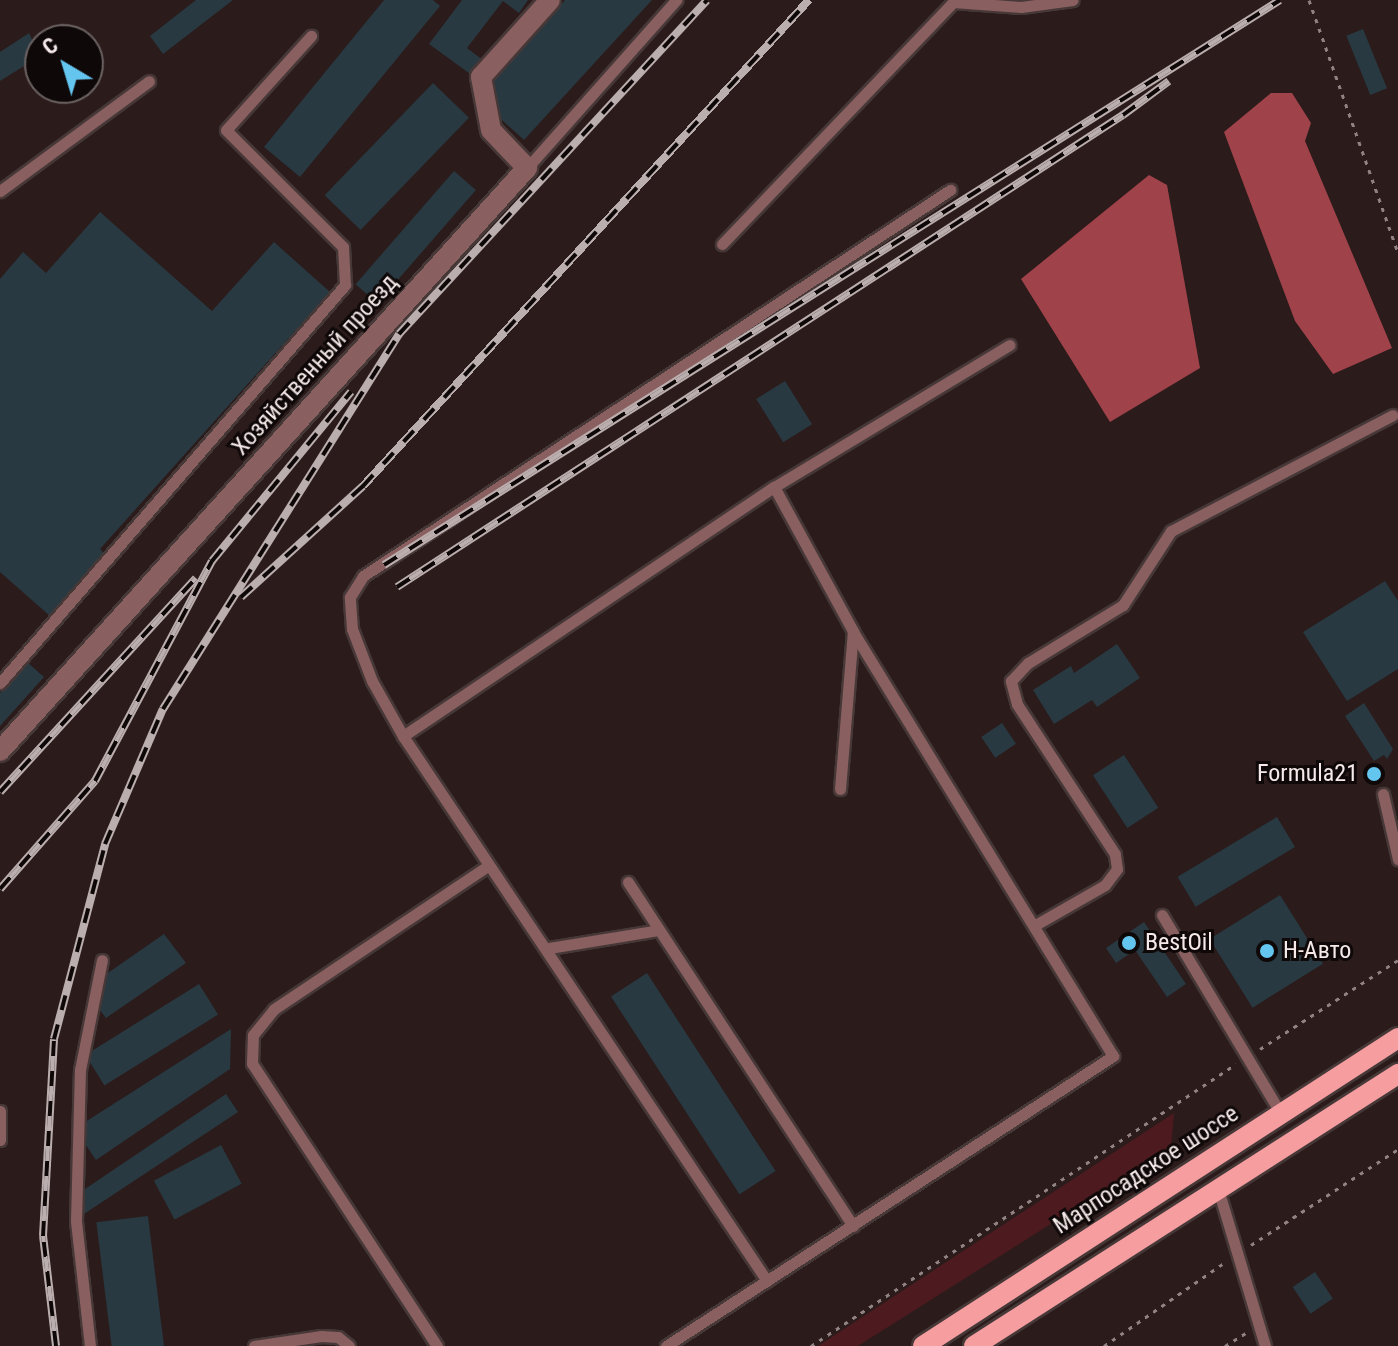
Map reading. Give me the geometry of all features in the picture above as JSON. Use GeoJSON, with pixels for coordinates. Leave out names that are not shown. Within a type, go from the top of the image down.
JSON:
{"type":"FeatureCollection","features":[{"type":"Feature","properties":{"kind":"main road","name":"Марпосадское шоссе"},"geometry":{"type":"LineString","coordinates":[[923,1346],[1398,1038]]}},
{"type":"Feature","properties":{"kind":"main road"},"geometry":{"type":"LineString","coordinates":[[974,1346],[1398,1074]]}},
{"type":"Feature","properties":{"kind":"street"},"geometry":{"type":"LineString","coordinates":[[527,168],[491,130],[481,77],[550,0]]}},
{"type":"Feature","properties":{"kind":"street","name":"Хозяйственный проезд"},"geometry":{"type":"LineString","coordinates":[[0,751],[527,168]]}},
{"type":"Feature","properties":{"kind":"lane"},"geometry":{"type":"LineString","coordinates":[[527,168],[676,0]]}},
{"type":"Feature","properties":{"kind":"lane"},"geometry":{"type":"LineString","coordinates":[[722,244],[954,1],[1021,7],[1073,0]]}},
{"type":"Feature","properties":{"kind":"lane"},"geometry":{"type":"LineString","coordinates":[[0,683],[345,285],[343,247],[226,130],[311,36]]}},
{"type":"Feature","properties":{"kind":"lane"},"geometry":{"type":"LineString","coordinates":[[0,191],[149,81]]}},
{"type":"Feature","properties":{"kind":"lane"},"geometry":{"type":"LineString","coordinates":[[767,1281],[549,948],[488,866],[403,736],[372,681],[352,629],[350,597],[363,576],[950,190]]}},
{"type":"Feature","properties":{"kind":"lane"},"geometry":{"type":"LineString","coordinates":[[403,736],[774,487],[1009,345]]}},
{"type":"Feature","properties":{"kind":"lane"},"geometry":{"type":"LineString","coordinates":[[1037,924],[1105,885],[1117,869],[1115,854],[1017,704],[1011,681],[1028,663],[1123,605],[1171,531],[1393,415]]}},
{"type":"Feature","properties":{"kind":"lane"},"geometry":{"type":"LineString","coordinates":[[666,1346],[1113,1056],[1037,924],[853,631],[774,487]]}},
{"type":"Feature","properties":{"kind":"lane"},"geometry":{"type":"LineString","coordinates":[[840,789],[853,631]]}},
{"type":"Feature","properties":{"kind":"lane"},"geometry":{"type":"LineString","coordinates":[[1383,794],[1398,859]]}},
{"type":"Feature","properties":{"kind":"lane"},"geometry":{"type":"LineString","coordinates":[[437,1346],[252,1063],[253,1035],[274,1009],[488,866]]}},
{"type":"Feature","properties":{"kind":"lane"},"geometry":{"type":"LineString","coordinates":[[628,882],[853,1226]]}},
{"type":"Feature","properties":{"kind":"lane"},"geometry":{"type":"LineString","coordinates":[[1162,915],[1281,1114]]}},
{"type":"Feature","properties":{"kind":"lane"},"geometry":{"type":"LineString","coordinates":[[549,948],[659,930]]}},
{"type":"Feature","properties":{"kind":"lane"},"geometry":{"type":"LineString","coordinates":[[90,1346],[76,1221],[80,1070],[102,960]]}},
{"type":"Feature","properties":{"kind":"lane"},"geometry":{"type":"LineString","coordinates":[[0,1111],[0,1140]]}},
{"type":"Feature","properties":{"kind":"lane"},"geometry":{"type":"LineString","coordinates":[[1218,1189],[1265,1346]]}},
{"type":"Feature","properties":{"kind":"lane"},"geometry":{"type":"LineString","coordinates":[[254,1346],[321,1336],[338,1337],[349,1346]]}},
{"type":"Feature","properties":{"kind":"path"},"geometry":{"type":"LineString","coordinates":[[1309,0],[1398,253]]}},
{"type":"Feature","properties":{"kind":"path"},"geometry":{"type":"LineString","coordinates":[[1270,1042],[1398,960]]}},
{"type":"Feature","properties":{"kind":"path"},"geometry":{"type":"LineString","coordinates":[[811,1346],[1227,1070]]}},
{"type":"Feature","properties":{"kind":"path"},"geometry":{"type":"LineString","coordinates":[[1247,1248],[1398,1149]]}},
{"type":"Feature","properties":{"kind":"path"},"geometry":{"type":"LineString","coordinates":[[1104,1346],[1234,1256]]}},
{"type":"Feature","properties":{"kind":"path"},"geometry":{"type":"LineString","coordinates":[[1225,1346],[1259,1325]]}},
{"type":"Feature","properties":{"kind":"shaded area"},"geometry":{"type":"Polygon","coordinates":[[[1271,93],[1292,93],[1311,123],[1305,141],[1392,348],[1333,374],[1295,321],[1224,132],[1271,93]]]}},
{"type":"Feature","properties":{"kind":"shaded area"},"geometry":{"type":"Polygon","coordinates":[[[1149,175],[1167,185],[1200,368],[1110,422],[1021,279],[1149,175]]]}},
{"type":"Feature","properties":{"kind":"shaded area"},"geometry":{"type":"Polygon","coordinates":[[[1174,1113],[1171,1148],[858,1346],[818,1346],[1174,1113]]]}},
{"type":"Feature","properties":{"kind":"building"},"geometry":{"type":"Polygon","coordinates":[[[196,0],[233,0],[163,54],[150,36],[196,0]]]}},
{"type":"Feature","properties":{"kind":"building"},"geometry":{"type":"Polygon","coordinates":[[[384,0],[433,0],[440,6],[300,177],[264,147],[384,0]]]}},
{"type":"Feature","properties":{"kind":"building"},"geometry":{"type":"Polygon","coordinates":[[[462,0],[528,0],[519,13],[503,1],[467,48],[484,61],[473,76],[429,44],[462,0]]]}},
{"type":"Feature","properties":{"kind":"building"},"geometry":{"type":"Polygon","coordinates":[[[565,0],[652,0],[524,140],[494,113],[493,81],[565,0]]]}},
{"type":"Feature","properties":{"kind":"building"},"geometry":{"type":"Polygon","coordinates":[[[1363,29],[1387,88],[1370,95],[1346,36],[1363,29]]]}},
{"type":"Feature","properties":{"kind":"building"},"geometry":{"type":"Polygon","coordinates":[[[24,36],[24,66],[0,81],[0,52],[24,36]]]}},
{"type":"Feature","properties":{"kind":"building"},"geometry":{"type":"Polygon","coordinates":[[[433,83],[469,118],[361,230],[325,195],[433,83]]]}},
{"type":"Feature","properties":{"kind":"building"},"geometry":{"type":"Polygon","coordinates":[[[454,171],[476,190],[377,303],[356,284],[454,171]]]}},
{"type":"Feature","properties":{"kind":"building"},"geometry":{"type":"Polygon","coordinates":[[[100,212],[212,311],[274,242],[330,292],[100,549],[105,554],[50,616],[0,572],[0,279],[23,252],[46,273],[100,212]]]}},
{"type":"Feature","properties":{"kind":"building"},"geometry":{"type":"Polygon","coordinates":[[[785,381],[812,424],[783,442],[756,399],[785,381]]]}},
{"type":"Feature","properties":{"kind":"building"},"geometry":{"type":"Polygon","coordinates":[[[1385,581],[1398,601],[1398,669],[1347,701],[1303,632],[1385,581]]]}},
{"type":"Feature","properties":{"kind":"building"},"geometry":{"type":"Polygon","coordinates":[[[1117,644],[1140,678],[1097,707],[1092,700],[1054,724],[1033,690],[1071,666],[1074,673],[1117,644]]]}},
{"type":"Feature","properties":{"kind":"building"},"geometry":{"type":"Polygon","coordinates":[[[27,662],[44,677],[0,726],[0,693],[27,662]]]}},
{"type":"Feature","properties":{"kind":"building"},"geometry":{"type":"Polygon","coordinates":[[[1364,703],[1393,749],[1387,759],[1384,755],[1374,761],[1345,716],[1364,703]]]}},
{"type":"Feature","properties":{"kind":"building"},"geometry":{"type":"Polygon","coordinates":[[[1002,723],[1016,744],[995,758],[981,737],[1002,723]]]}},
{"type":"Feature","properties":{"kind":"building"},"geometry":{"type":"Polygon","coordinates":[[[1124,755],[1158,808],[1127,828],[1093,775],[1124,755]]]}},
{"type":"Feature","properties":{"kind":"building"},"geometry":{"type":"Polygon","coordinates":[[[1277,817],[1295,847],[1196,907],[1178,877],[1277,817]]]}},
{"type":"Feature","properties":{"kind":"building","name":"Н-Авто"},"geometry":{"type":"Polygon","coordinates":[[[1280,895],[1323,964],[1253,1008],[1210,939],[1280,895]]]}},
{"type":"Feature","properties":{"kind":"building"},"geometry":{"type":"Polygon","coordinates":[[[1144,922],[1186,984],[1167,997],[1135,950],[1116,963],[1106,948],[1144,922]]]}},
{"type":"Feature","properties":{"kind":"building"},"geometry":{"type":"Polygon","coordinates":[[[164,934],[186,963],[106,1018],[96,1005],[102,977],[164,934]]]}},
{"type":"Feature","properties":{"kind":"building"},"geometry":{"type":"Polygon","coordinates":[[[647,973],[776,1171],[739,1194],[611,996],[647,973]]]}},
{"type":"Feature","properties":{"kind":"building"},"geometry":{"type":"Polygon","coordinates":[[[199,984],[218,1015],[104,1086],[85,1055],[199,984]]]}},
{"type":"Feature","properties":{"kind":"building"},"geometry":{"type":"Polygon","coordinates":[[[231,1029],[230,1069],[96,1160],[81,1138],[82,1124],[231,1029]]]}},
{"type":"Feature","properties":{"kind":"building"},"geometry":{"type":"Polygon","coordinates":[[[226,1094],[238,1112],[81,1216],[82,1191],[226,1094]]]}},
{"type":"Feature","properties":{"kind":"building"},"geometry":{"type":"Polygon","coordinates":[[[221,1145],[242,1184],[175,1220],[154,1181],[221,1145]]]}},
{"type":"Feature","properties":{"kind":"building"},"geometry":{"type":"Polygon","coordinates":[[[148,1216],[164,1346],[112,1346],[96,1222],[148,1216]]]}},
{"type":"Feature","properties":{"kind":"building"},"geometry":{"type":"Polygon","coordinates":[[[1315,1272],[1333,1299],[1311,1314],[1293,1287],[1315,1272]]]}},
{"type":"Feature","properties":{"kind":"railway"},"geometry":{"type":"LineString","coordinates":[[56,1346],[43,1236],[54,1039],[105,844],[163,709],[399,334],[707,0]]}},
{"type":"Feature","properties":{"kind":"railway"},"geometry":{"type":"LineString","coordinates":[[241,597],[363,486],[809,0]]}},
{"type":"Feature","properties":{"kind":"railway"},"geometry":{"type":"LineString","coordinates":[[384,565],[1280,0]]}},
{"type":"Feature","properties":{"kind":"railway"},"geometry":{"type":"LineString","coordinates":[[397,587],[1123,115],[1169,81]]}},
{"type":"Feature","properties":{"kind":"railway"},"geometry":{"type":"LineString","coordinates":[[0,889],[95,781],[212,561],[351,392]]}},
{"type":"Feature","properties":{"kind":"railway"},"geometry":{"type":"LineString","coordinates":[[0,792],[196,578]]}},
{"type":"Feature","properties":{"kind":"place","name":"Formula21"},"geometry":{"type":"Point","coordinates":[1374,774]}},
{"type":"Feature","properties":{"kind":"place","name":"BestOil"},"geometry":{"type":"Point","coordinates":[1129,943]}},
{"type":"Feature","properties":{"kind":"place","name":"Н-Авто"},"geometry":{"type":"Point","coordinates":[1267,951]}}]}
